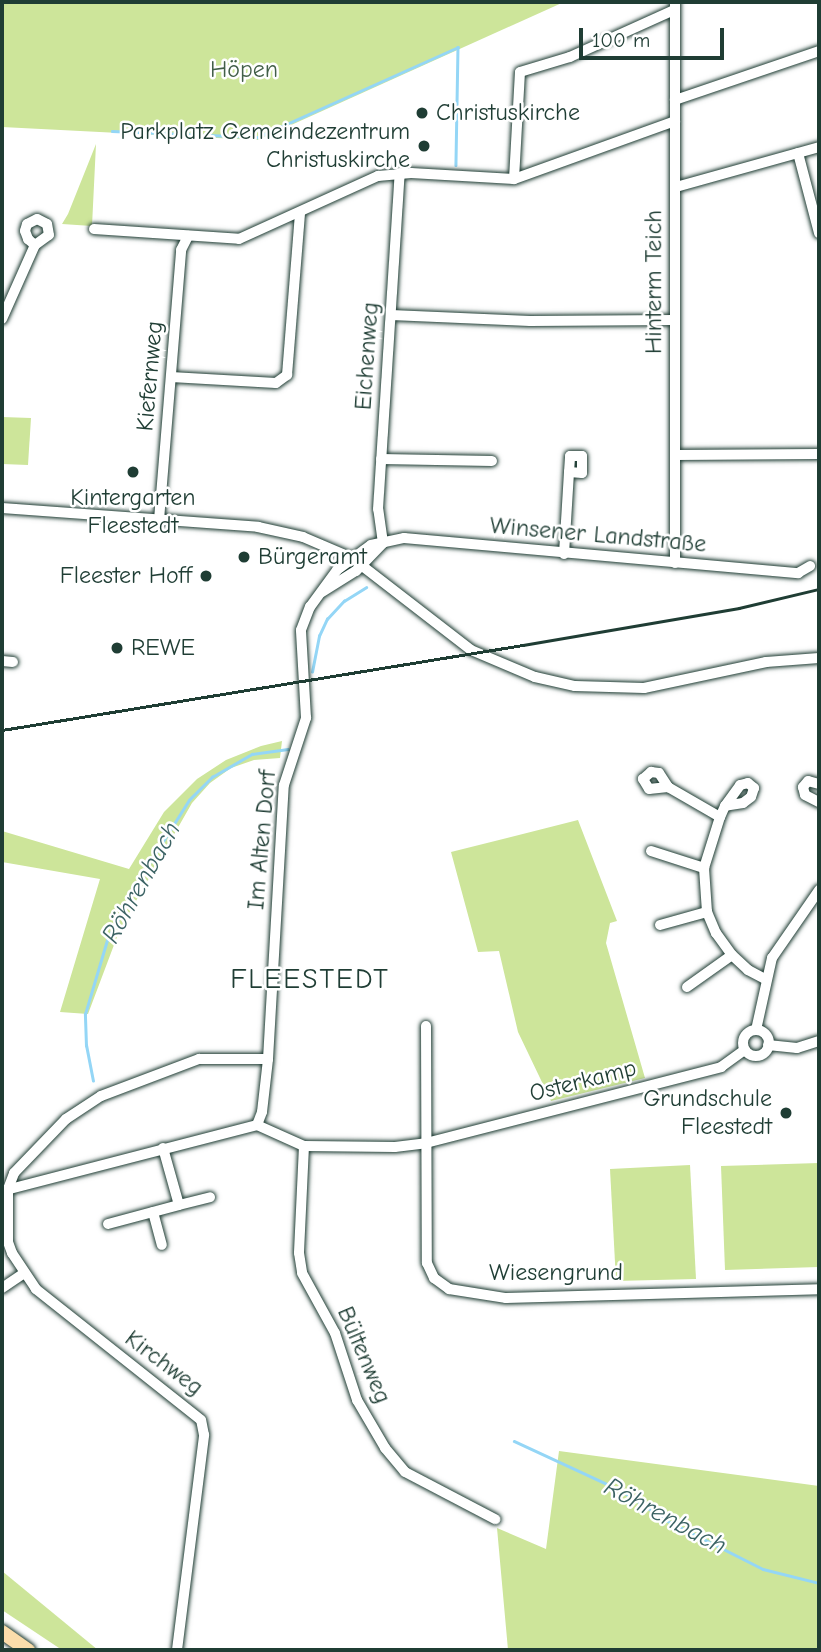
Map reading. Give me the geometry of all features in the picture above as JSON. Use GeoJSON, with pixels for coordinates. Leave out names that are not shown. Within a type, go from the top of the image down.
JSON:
{"type":"FeatureCollection","features":[{"type":"Feature","properties":{"kind":"highway"},"geometry":{"type":"LineString","coordinates":[[2,1632],[28,1650]]}},
{"type":"Feature","properties":{"kind":"street","name":"Hinterm Teich"},"geometry":{"type":"LineString","coordinates":[[674,6],[675,563]]}},
{"type":"Feature","properties":{"kind":"street"},"geometry":{"type":"LineString","coordinates":[[514,178],[520,72],[570,57],[674,6]]}},
{"type":"Feature","properties":{"kind":"street"},"geometry":{"type":"LineString","coordinates":[[675,100],[819,51]]}},
{"type":"Feature","properties":{"kind":"street"},"geometry":{"type":"LineString","coordinates":[[94,229],[239,239],[300,214],[378,176],[400,173],[514,178],[675,121]]}},
{"type":"Feature","properties":{"kind":"street"},"geometry":{"type":"LineString","coordinates":[[676,187],[819,147]]}},
{"type":"Feature","properties":{"kind":"street"},"geometry":{"type":"LineString","coordinates":[[798,153],[819,233]]}},
{"type":"Feature","properties":{"kind":"street","name":"Eichenweg"},"geometry":{"type":"LineString","coordinates":[[383,543],[378,520],[400,173]]}},
{"type":"Feature","properties":{"kind":"street"},"geometry":{"type":"LineString","coordinates":[[171,377],[276,383],[287,375],[300,214]]}},
{"type":"Feature","properties":{"kind":"street","name":"Kiefernweg"},"geometry":{"type":"LineString","coordinates":[[159,520],[181,250],[187,236]]}},
{"type":"Feature","properties":{"kind":"street"},"geometry":{"type":"LineString","coordinates":[[2,319],[35,245]]}},
{"type":"Feature","properties":{"kind":"street"},"geometry":{"type":"LineString","coordinates":[[391,315],[530,321],[674,320]]}},
{"type":"Feature","properties":{"kind":"street"},"geometry":{"type":"LineString","coordinates":[[675,455],[819,454]]}},
{"type":"Feature","properties":{"kind":"street"},"geometry":{"type":"LineString","coordinates":[[381,458],[492,461]]}},
{"type":"Feature","properties":{"kind":"street"},"geometry":{"type":"LineString","coordinates":[[564,554],[569,472]]}},
{"type":"Feature","properties":{"kind":"street"},"geometry":{"type":"LineString","coordinates":[[2,508],[285,532],[317,542],[352,558],[471,650],[535,677],[575,686],[644,688],[766,663],[819,658]]}},
{"type":"Feature","properties":{"kind":"street","name":"Winsener Landstraße"},"geometry":{"type":"LineString","coordinates":[[352,558],[371,545],[404,538],[798,573],[810,566]]}},
{"type":"Feature","properties":{"kind":"street"},"geometry":{"type":"LineString","coordinates":[[362,566],[383,543]]}},
{"type":"Feature","properties":{"kind":"street","name":"Im Alten Dorf"},"geometry":{"type":"LineString","coordinates":[[257,1125],[262,1112],[268,1059],[284,785],[306,718],[300,636],[305,616],[337,570],[352,558]]}},
{"type":"Feature","properties":{"kind":"street","name":"Im Alten Dorf"},"geometry":{"type":"LineString","coordinates":[[322,592],[362,566]]}},
{"type":"Feature","properties":{"kind":"street"},"geometry":{"type":"LineString","coordinates":[[819,784],[808,781],[803,787],[805,795],[819,802]]}},
{"type":"Feature","properties":{"kind":"street"},"geometry":{"type":"LineString","coordinates":[[668,788],[720,817]]}},
{"type":"Feature","properties":{"kind":"street"},"geometry":{"type":"LineString","coordinates":[[725,806],[704,868],[707,912],[716,933],[732,955],[748,971],[765,979]]}},
{"type":"Feature","properties":{"kind":"street"},"geometry":{"type":"LineString","coordinates":[[651,851],[704,868]]}},
{"type":"Feature","properties":{"kind":"street"},"geometry":{"type":"LineString","coordinates":[[768,1045],[765,1035],[755,1030],[765,979],[778,948],[819,890]]}},
{"type":"Feature","properties":{"kind":"street"},"geometry":{"type":"LineString","coordinates":[[660,925],[707,912]]}},
{"type":"Feature","properties":{"kind":"street"},"geometry":{"type":"LineString","coordinates":[[687,987],[732,955]]}},
{"type":"Feature","properties":{"kind":"street"},"geometry":{"type":"LineString","coordinates":[[426,1027],[426,1143]]}},
{"type":"Feature","properties":{"kind":"street","name":"Osterkamp"},"geometry":{"type":"LineString","coordinates":[[257,1125],[304,1146],[395,1147],[426,1143],[722,1067],[744,1050],[746,1034],[755,1030]]}},
{"type":"Feature","properties":{"kind":"street","name":"Osterkamp"},"geometry":{"type":"LineString","coordinates":[[744,1050],[758,1056],[768,1045],[797,1048],[819,1041]]}},
{"type":"Feature","properties":{"kind":"street"},"geometry":{"type":"LineString","coordinates":[[5,1190],[14,1173],[66,1119],[101,1096],[200,1059],[268,1059]]}},
{"type":"Feature","properties":{"kind":"street"},"geometry":{"type":"LineString","coordinates":[[5,1190],[257,1125]]}},
{"type":"Feature","properties":{"kind":"street","name":"Wiesengrund"},"geometry":{"type":"LineString","coordinates":[[426,1143],[427,1263],[434,1278],[449,1289],[506,1298],[819,1289]]}},
{"type":"Feature","properties":{"kind":"street","name":"Bültenweg"},"geometry":{"type":"LineString","coordinates":[[304,1146],[299,1253],[302,1273],[335,1333],[357,1400],[385,1448],[405,1472],[495,1519]]}},
{"type":"Feature","properties":{"kind":"street"},"geometry":{"type":"LineString","coordinates":[[163,1148],[179,1205]]}},
{"type":"Feature","properties":{"kind":"street","name":"Kirchweg"},"geometry":{"type":"LineString","coordinates":[[5,1190],[8,1242],[24,1273],[50,1304],[201,1420],[204,1435],[177,1650]]}},
{"type":"Feature","properties":{"kind":"street"},"geometry":{"type":"LineString","coordinates":[[108,1224],[210,1197]]}},
{"type":"Feature","properties":{"kind":"street"},"geometry":{"type":"LineString","coordinates":[[153,1212],[162,1245]]}},
{"type":"Feature","properties":{"kind":"street"},"geometry":{"type":"LineString","coordinates":[[2,1288],[24,1273]]}},
{"type":"Feature","properties":{"kind":"green space","name":"Höpen"},"geometry":{"type":"Polygon","coordinates":[[[2,2],[564,2],[258,140],[2,127],[2,2]]]}},
{"type":"Feature","properties":{"kind":"green space"},"geometry":{"type":"Polygon","coordinates":[[[96,144],[92,226],[62,224],[68,214],[96,144]]]}},
{"type":"Feature","properties":{"kind":"green space"},"geometry":{"type":"Polygon","coordinates":[[[2,417],[31,418],[28,465],[2,464],[2,417]]]}},
{"type":"Feature","properties":{"kind":"green space"},"geometry":{"type":"Polygon","coordinates":[[[282,741],[280,758],[254,760],[231,768],[210,783],[192,803],[120,929],[88,1014],[60,1012],[100,879],[2,862],[2,831],[129,869],[164,812],[197,779],[226,760],[282,741]]]}},
{"type":"Feature","properties":{"kind":"green space"},"geometry":{"type":"Polygon","coordinates":[[[578,820],[617,921],[610,923],[606,943],[645,1078],[551,1101],[518,1032],[499,951],[478,952],[451,852],[578,820]]]}},
{"type":"Feature","properties":{"kind":"green space"},"geometry":{"type":"Polygon","coordinates":[[[819,1163],[819,1267],[725,1270],[721,1166],[819,1163]]]}},
{"type":"Feature","properties":{"kind":"green space"},"geometry":{"type":"Polygon","coordinates":[[[690,1165],[696,1279],[616,1281],[610,1169],[690,1165]]]}},
{"type":"Feature","properties":{"kind":"green space"},"geometry":{"type":"Polygon","coordinates":[[[559,1451],[819,1486],[819,1650],[508,1650],[497,1528],[546,1549],[559,1451]]]}},
{"type":"Feature","properties":{"kind":"green space"},"geometry":{"type":"Polygon","coordinates":[[[2,1571],[98,1650],[62,1650],[2,1610],[2,1571]]]}},
{"type":"Feature","properties":{"kind":"waterway"},"geometry":{"type":"LineString","coordinates":[[112,131],[258,137],[458,47],[456,165]]}},
{"type":"Feature","properties":{"kind":"waterway","name":"Röhrenbach"},"geometry":{"type":"LineString","coordinates":[[312,672],[319,636],[327,619],[344,601],[366,587]]}},
{"type":"Feature","properties":{"kind":"waterway","name":"Röhrenbach"},"geometry":{"type":"LineString","coordinates":[[93,1081],[86,1046],[85,1014],[107,940],[143,873],[189,800],[212,777],[252,754],[288,749]]}},
{"type":"Feature","properties":{"kind":"waterway","name":"Röhrenbach"},"geometry":{"type":"LineString","coordinates":[[514,1441],[622,1491],[668,1521],[763,1569],[819,1583]]}},
{"type":"Feature","properties":{"kind":"railway"},"geometry":{"type":"LineString","coordinates":[[2,730],[739,608],[819,589]]}},
{"type":"Feature","properties":{"kind":"place","name":"Christuskirche"},"geometry":{"type":"Point","coordinates":[422,113]}},
{"type":"Feature","properties":{"kind":"place","name":"Parkplatz Gemeindezentrum Christuskirche"},"geometry":{"type":"Point","coordinates":[424,146]}},
{"type":"Feature","properties":{"kind":"place","name":"Kintergarten Fleestedt"},"geometry":{"type":"Point","coordinates":[133,472]}},
{"type":"Feature","properties":{"kind":"place","name":"Bürgeramt"},"geometry":{"type":"Point","coordinates":[244,557]}},
{"type":"Feature","properties":{"kind":"place","name":"Fleester Hoff"},"geometry":{"type":"Point","coordinates":[206,576]}},
{"type":"Feature","properties":{"kind":"place","name":"REWE"},"geometry":{"type":"Point","coordinates":[117,648]}},
{"type":"Feature","properties":{"kind":"place","name":"Grundschule Fleestedt"},"geometry":{"type":"Point","coordinates":[786,1113]}},
{"type":"Feature","properties":{"kind":"district","name":"FLEESTEDT"},"geometry":{"type":"Point","coordinates":[310,979]}}]}
